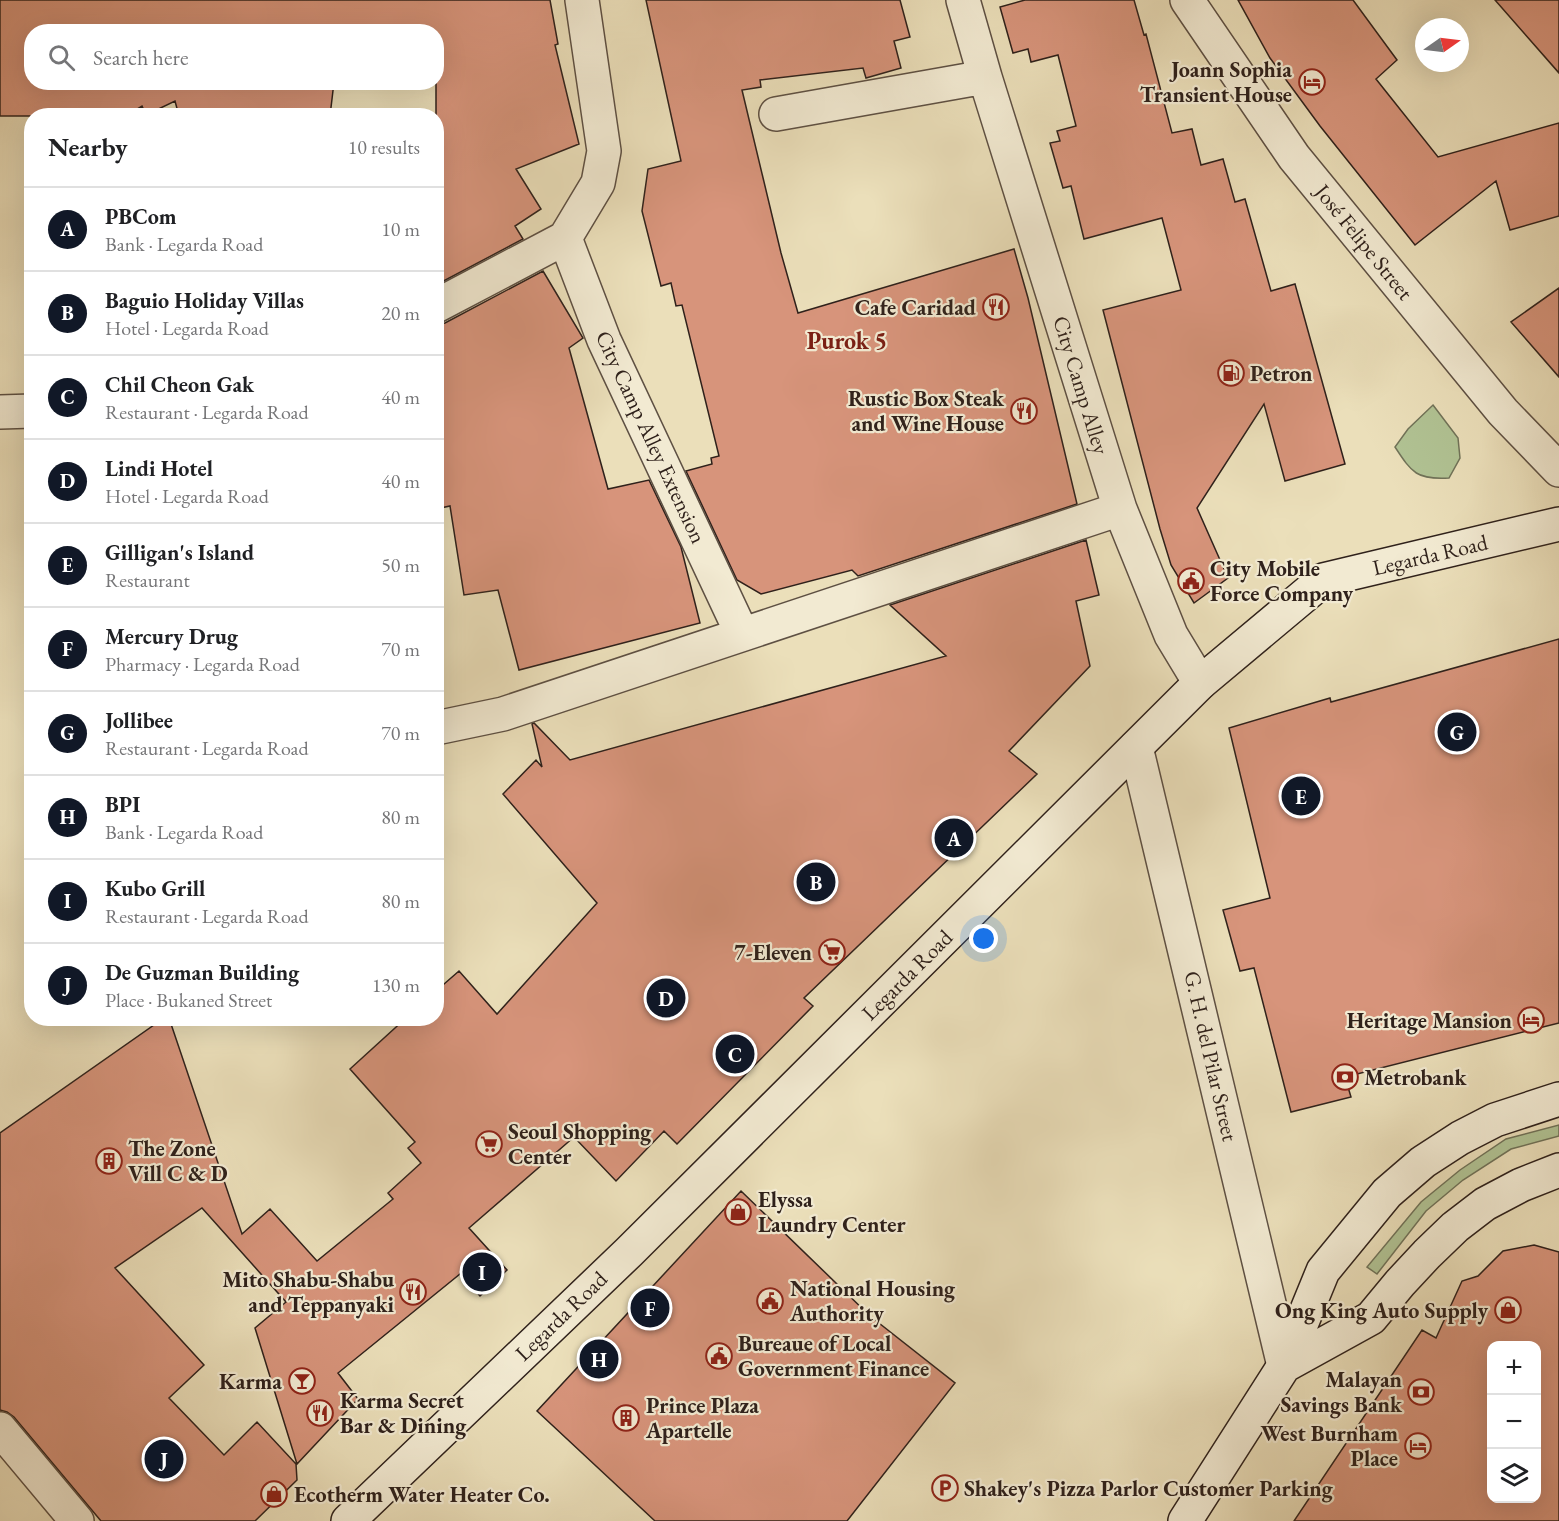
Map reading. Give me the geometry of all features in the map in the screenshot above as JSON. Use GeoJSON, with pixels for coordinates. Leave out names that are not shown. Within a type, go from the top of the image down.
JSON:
{"type":"FeatureCollection","features":[{"type":"Feature","properties":{"kind":"street"},"geometry":{"type":"LineString","coordinates":[[444,302],[565,238],[598,183],[604,151],[582,0]]}},
{"type":"Feature","properties":{"kind":"street","name":"City Camp Alley"},"geometry":{"type":"LineString","coordinates":[[963,0],[1120,509],[1171,635],[1200,683]]}},
{"type":"Feature","properties":{"kind":"street","name":"José Felipe Street"},"geometry":{"type":"LineString","coordinates":[[1187,0],[1294,157],[1503,412],[1559,470]]}},
{"type":"Feature","properties":{"kind":"street"},"geometry":{"type":"LineString","coordinates":[[776,114],[985,77]]}},
{"type":"Feature","properties":{"kind":"street","name":"City Camp Alley Extension"},"geometry":{"type":"LineString","coordinates":[[565,238],[604,340],[742,634]]}},
{"type":"Feature","properties":{"kind":"street"},"geometry":{"type":"LineString","coordinates":[[0,412],[24,411]]}},
{"type":"Feature","properties":{"kind":"street"},"geometry":{"type":"LineString","coordinates":[[444,726],[503,714],[1120,509]]}},
{"type":"Feature","properties":{"kind":"street","name":"Legarda Road"},"geometry":{"type":"LineString","coordinates":[[348,1521],[629,1252],[1200,683],[1323,580],[1559,524]]}},
{"type":"Feature","properties":{"kind":"street","name":"G. H. del Pilar Street"},"geometry":{"type":"LineString","coordinates":[[1136,747],[1284,1366]]}},
{"type":"Feature","properties":{"kind":"street"},"geometry":{"type":"LineString","coordinates":[[1185,1521],[1284,1366],[1323,1271],[1387,1193],[1423,1162],[1460,1138],[1495,1120],[1559,1099]]}},
{"type":"Feature","properties":{"kind":"street"},"geometry":{"type":"LineString","coordinates":[[1284,1366],[1371,1318],[1427,1254],[1455,1227],[1485,1204],[1521,1185],[1559,1170]]}},
{"type":"Feature","properties":{"kind":"street"},"geometry":{"type":"LineString","coordinates":[[0,1429],[77,1521]]}},
{"type":"Feature","properties":{"kind":"green space"},"geometry":{"type":"Polygon","coordinates":[[[1433,405],[1458,438],[1460,458],[1449,478],[1429,478],[1416,473],[1395,447],[1408,429],[1433,405]]]}},
{"type":"Feature","properties":{"kind":"green space"},"geometry":{"type":"Polygon","coordinates":[[[1559,1125],[1559,1136],[1511,1149],[1463,1180],[1426,1211],[1377,1274],[1367,1267],[1421,1202],[1460,1170],[1506,1139],[1559,1125]]]}},
{"type":"Feature","properties":{"kind":"building"},"geometry":{"type":"Polygon","coordinates":[[[0,0],[550,0],[558,44],[555,45],[579,144],[516,169],[541,209],[515,226],[523,239],[444,281],[444,108],[436,108],[436,90],[444,90],[444,24],[24,24],[24,90],[333,90],[331,108],[177,108],[175,101],[160,108],[143,108],[142,106],[139,108],[24,108],[24,116],[0,116],[0,0]]]}},
{"type":"Feature","properties":{"kind":"building"},"geometry":{"type":"Polygon","coordinates":[[[646,0],[900,0],[910,37],[894,41],[901,68],[866,78],[863,68],[760,80],[761,87],[742,90],[781,253],[798,313],[1014,249],[1028,298],[1077,504],[858,576],[852,570],[761,594],[737,580],[686,471],[712,464],[711,458],[719,456],[682,305],[676,306],[671,283],[661,286],[642,211],[648,169],[681,161],[646,0]]]}},
{"type":"Feature","properties":{"kind":"building"},"geometry":{"type":"Polygon","coordinates":[[[1025,0],[1134,0],[1144,35],[1146,34],[1172,133],[1192,129],[1201,165],[1223,159],[1235,202],[1245,199],[1271,291],[1295,284],[1345,464],[1285,481],[1264,404],[1197,508],[1228,578],[1194,603],[1171,565],[1103,310],[1181,290],[1162,218],[1084,239],[1071,186],[1063,188],[1050,143],[1060,141],[1057,131],[1076,126],[1058,55],[1031,62],[1028,49],[1013,53],[1000,7],[1025,0]]]}},
{"type":"Feature","properties":{"kind":"building"},"geometry":{"type":"Polygon","coordinates":[[[1238,0],[1353,0],[1397,60],[1376,79],[1438,157],[1559,123],[1559,216],[1510,230],[1496,181],[1415,245],[1320,126],[1270,58],[1238,0]]]}},
{"type":"Feature","properties":{"kind":"building"},"geometry":{"type":"Polygon","coordinates":[[[1495,0],[1559,0],[1559,73],[1495,0]]]}},
{"type":"Feature","properties":{"kind":"building"},"geometry":{"type":"Polygon","coordinates":[[[543,271],[583,338],[569,348],[608,489],[649,480],[681,547],[700,623],[519,670],[498,590],[464,595],[450,506],[444,507],[445,323],[543,271]]]}},
{"type":"Feature","properties":{"kind":"building"},"geometry":{"type":"Polygon","coordinates":[[[1559,288],[1559,377],[1511,322],[1559,288]]]}},
{"type":"Feature","properties":{"kind":"building"},"geometry":{"type":"Polygon","coordinates":[[[1086,540],[1099,595],[1076,601],[1090,666],[1009,751],[1037,774],[804,998],[813,1006],[677,1144],[664,1131],[616,1181],[574,1137],[469,1228],[507,1270],[480,1296],[460,1274],[338,1373],[358,1399],[297,1464],[255,1328],[286,1302],[202,1208],[115,1268],[204,1365],[169,1398],[224,1455],[257,1422],[296,1464],[297,1480],[255,1521],[101,1521],[14,1417],[0,1410],[0,1133],[153,1026],[172,1026],[242,1234],[270,1209],[317,1261],[393,1199],[388,1193],[421,1163],[408,1148],[415,1142],[350,1069],[397,1026],[444,1026],[444,984],[459,971],[497,1014],[597,903],[503,794],[536,760],[542,767],[532,724],[534,723],[570,760],[946,656],[890,605],[1086,540]]]}},
{"type":"Feature","properties":{"kind":"building"},"geometry":{"type":"Polygon","coordinates":[[[1559,639],[1559,1023],[1345,1077],[1351,1097],[1291,1112],[1254,968],[1240,971],[1223,910],[1270,898],[1229,728],[1330,698],[1331,702],[1559,639]]]}},
{"type":"Feature","properties":{"kind":"building"},"geometry":{"type":"Polygon","coordinates":[[[741,1191],[870,1316],[955,1383],[847,1521],[655,1521],[537,1411],[741,1191]]]}},
{"type":"Feature","properties":{"kind":"building","name":"West Burnham Place"},"geometry":{"type":"Polygon","coordinates":[[[1534,1245],[1559,1252],[1559,1521],[1294,1521],[1422,1330],[1436,1338],[1462,1281],[1478,1276],[1503,1251],[1534,1245]]]}},
{"type":"Feature","properties":{"kind":"place","name":"Joann Sophia Transient House"},"geometry":{"type":"Point","coordinates":[1312,82]}},
{"type":"Feature","properties":{"kind":"place","name":"Cafe Caridad"},"geometry":{"type":"Point","coordinates":[996,307]}},
{"type":"Feature","properties":{"kind":"place","name":"Petron"},"geometry":{"type":"Point","coordinates":[1231,373]}},
{"type":"Feature","properties":{"kind":"place","name":"Rustic Box Steak and Wine House"},"geometry":{"type":"Point","coordinates":[1024,411]}},
{"type":"Feature","properties":{"kind":"place","name":"City Mobile Force Company"},"geometry":{"type":"Point","coordinates":[1191,581]}},
{"type":"Feature","properties":{"kind":"place","name":"Jollibee"},"geometry":{"type":"Point","coordinates":[1457,732]}},
{"type":"Feature","properties":{"kind":"place","name":"Gilligan's Island"},"geometry":{"type":"Point","coordinates":[1301,796]}},
{"type":"Feature","properties":{"kind":"place","name":"PBCom"},"geometry":{"type":"Point","coordinates":[954,838]}},
{"type":"Feature","properties":{"kind":"place","name":"Baguio Holiday Villas"},"geometry":{"type":"Point","coordinates":[816,882]}},
{"type":"Feature","properties":{"kind":"place","name":"7-Eleven"},"geometry":{"type":"Point","coordinates":[832,952]}},
{"type":"Feature","properties":{"kind":"place","name":"Lindi Hotel"},"geometry":{"type":"Point","coordinates":[666,998]}},
{"type":"Feature","properties":{"kind":"place","name":"Heritage Mansion"},"geometry":{"type":"Point","coordinates":[1531,1020]}},
{"type":"Feature","properties":{"kind":"place","name":"Chil Cheon Gak"},"geometry":{"type":"Point","coordinates":[735,1054]}},
{"type":"Feature","properties":{"kind":"place","name":"Metrobank"},"geometry":{"type":"Point","coordinates":[1345,1077]}},
{"type":"Feature","properties":{"kind":"place","name":"Seoul Shopping Center"},"geometry":{"type":"Point","coordinates":[489,1144]}},
{"type":"Feature","properties":{"kind":"place","name":"The Zone Vill C & D"},"geometry":{"type":"Point","coordinates":[109,1161]}},
{"type":"Feature","properties":{"kind":"place","name":"Elyssa Laundry Center"},"geometry":{"type":"Point","coordinates":[738,1212]}},
{"type":"Feature","properties":{"kind":"place","name":"Kubo Grill"},"geometry":{"type":"Point","coordinates":[482,1272]}},
{"type":"Feature","properties":{"kind":"place","name":"Mito Shabu-Shabu and Teppanyaki"},"geometry":{"type":"Point","coordinates":[413,1292]}},
{"type":"Feature","properties":{"kind":"place","name":"National Housing Authority"},"geometry":{"type":"Point","coordinates":[770,1301]}},
{"type":"Feature","properties":{"kind":"place","name":"Mercury Drug"},"geometry":{"type":"Point","coordinates":[650,1308]}},
{"type":"Feature","properties":{"kind":"place","name":"Ong King Auto Supply"},"geometry":{"type":"Point","coordinates":[1508,1310]}},
{"type":"Feature","properties":{"kind":"place","name":"Bureaue of Local Government Finance"},"geometry":{"type":"Point","coordinates":[719,1356]}},
{"type":"Feature","properties":{"kind":"place","name":"BPI"},"geometry":{"type":"Point","coordinates":[599,1359]}},
{"type":"Feature","properties":{"kind":"place","name":"Karma"},"geometry":{"type":"Point","coordinates":[302,1381]}},
{"type":"Feature","properties":{"kind":"place","name":"Malayan Savings Bank"},"geometry":{"type":"Point","coordinates":[1421,1392]}},
{"type":"Feature","properties":{"kind":"place","name":"Karma Secret Bar & Dining"},"geometry":{"type":"Point","coordinates":[320,1413]}},
{"type":"Feature","properties":{"kind":"place","name":"Prince Plaza Apartelle"},"geometry":{"type":"Point","coordinates":[626,1418]}},
{"type":"Feature","properties":{"kind":"place","name":"West Burnham Place"},"geometry":{"type":"Point","coordinates":[1418,1446]}},
{"type":"Feature","properties":{"kind":"place","name":"De Guzman Building"},"geometry":{"type":"Point","coordinates":[164,1459]}},
{"type":"Feature","properties":{"kind":"place","name":"Shakey's Pizza Parlor Customer Parking"},"geometry":{"type":"Point","coordinates":[945,1488]}},
{"type":"Feature","properties":{"kind":"place","name":"Ecotherm Water Heater Co."},"geometry":{"type":"Point","coordinates":[274,1494]}},
{"type":"Feature","properties":{"kind":"district","name":"Purok 5"},"geometry":{"type":"Point","coordinates":[847,340]}}]}
